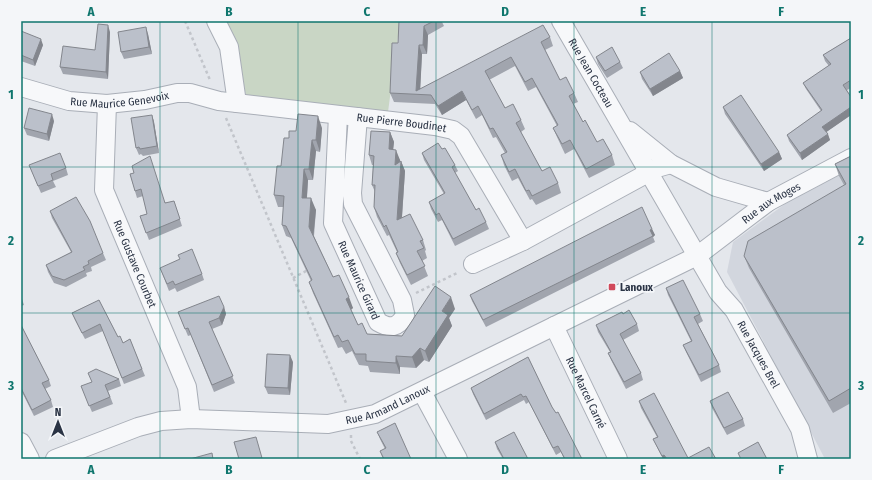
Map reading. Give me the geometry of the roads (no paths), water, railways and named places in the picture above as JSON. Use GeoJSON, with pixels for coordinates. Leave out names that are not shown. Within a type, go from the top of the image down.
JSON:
{"type":"FeatureCollection","features":[{"type":"Feature","properties":{"kind":"street"},"geometry":{"type":"LineString","coordinates":[[216,21],[229,47],[237,103]]}},
{"type":"Feature","properties":{"kind":"street","name":"Rue Jean Cocteau"},"geometry":{"type":"LineString","coordinates":[[561,21],[622,124],[648,173],[696,256]]}},
{"type":"Feature","properties":{"kind":"street","name":"Rue Maurice Genevoix"},"geometry":{"type":"LineString","coordinates":[[21,87],[69,101],[107,104],[145,100],[184,93],[190,93],[219,101]]}},
{"type":"Feature","properties":{"kind":"street","name":"Rue Pierre Boudinet"},"geometry":{"type":"LineString","coordinates":[[219,101],[435,126],[453,130],[461,136],[522,241]]}},
{"type":"Feature","properties":{"kind":"street","name":"Rue Gustave Courbet"},"geometry":{"type":"LineString","coordinates":[[107,104],[104,190],[187,387],[191,419]]}},
{"type":"Feature","properties":{"kind":"street","name":"Rue Maurice Girard"},"geometry":{"type":"LineString","coordinates":[[338,115],[333,223],[378,322],[386,327],[395,327],[401,323],[405,315],[402,300],[353,204],[352,193],[358,117]]}},
{"type":"Feature","properties":{"kind":"street","name":"Rue Jean Cocteau"},"geometry":{"type":"LineString","coordinates":[[622,124],[671,164],[716,187],[768,202]]}},
{"type":"Feature","properties":{"kind":"street","name":"Rue aux Moges"},"geometry":{"type":"LineString","coordinates":[[696,256],[768,202],[851,158]]}},
{"type":"Feature","properties":{"kind":"street"},"geometry":{"type":"LineString","coordinates":[[473,264],[522,241],[648,173],[671,164]]}},
{"type":"Feature","properties":{"kind":"street","name":"Rue Armand Lanoux"},"geometry":{"type":"LineString","coordinates":[[55,459],[138,427],[160,421],[191,419],[328,424],[349,421],[374,414],[422,392],[696,256]]}},
{"type":"Feature","properties":{"kind":"street","name":"Rue Jacques Brel"},"geometry":{"type":"LineString","coordinates":[[696,256],[718,292],[734,310],[800,429],[808,459]]}},
{"type":"Feature","properties":{"kind":"street","name":"Rue Marcel Carné"},"geometry":{"type":"LineString","coordinates":[[554,326],[618,459]]}},
{"type":"Feature","properties":{"kind":"street"},"geometry":{"type":"LineString","coordinates":[[422,392],[458,459]]}},
{"type":"Feature","properties":{"kind":"street"},"geometry":{"type":"LineString","coordinates":[[21,442],[30,459]]}},
{"type":"Feature","properties":{"kind":"place","name":"Lanoux"},"geometry":{"type":"Point","coordinates":[612,287]}}]}
